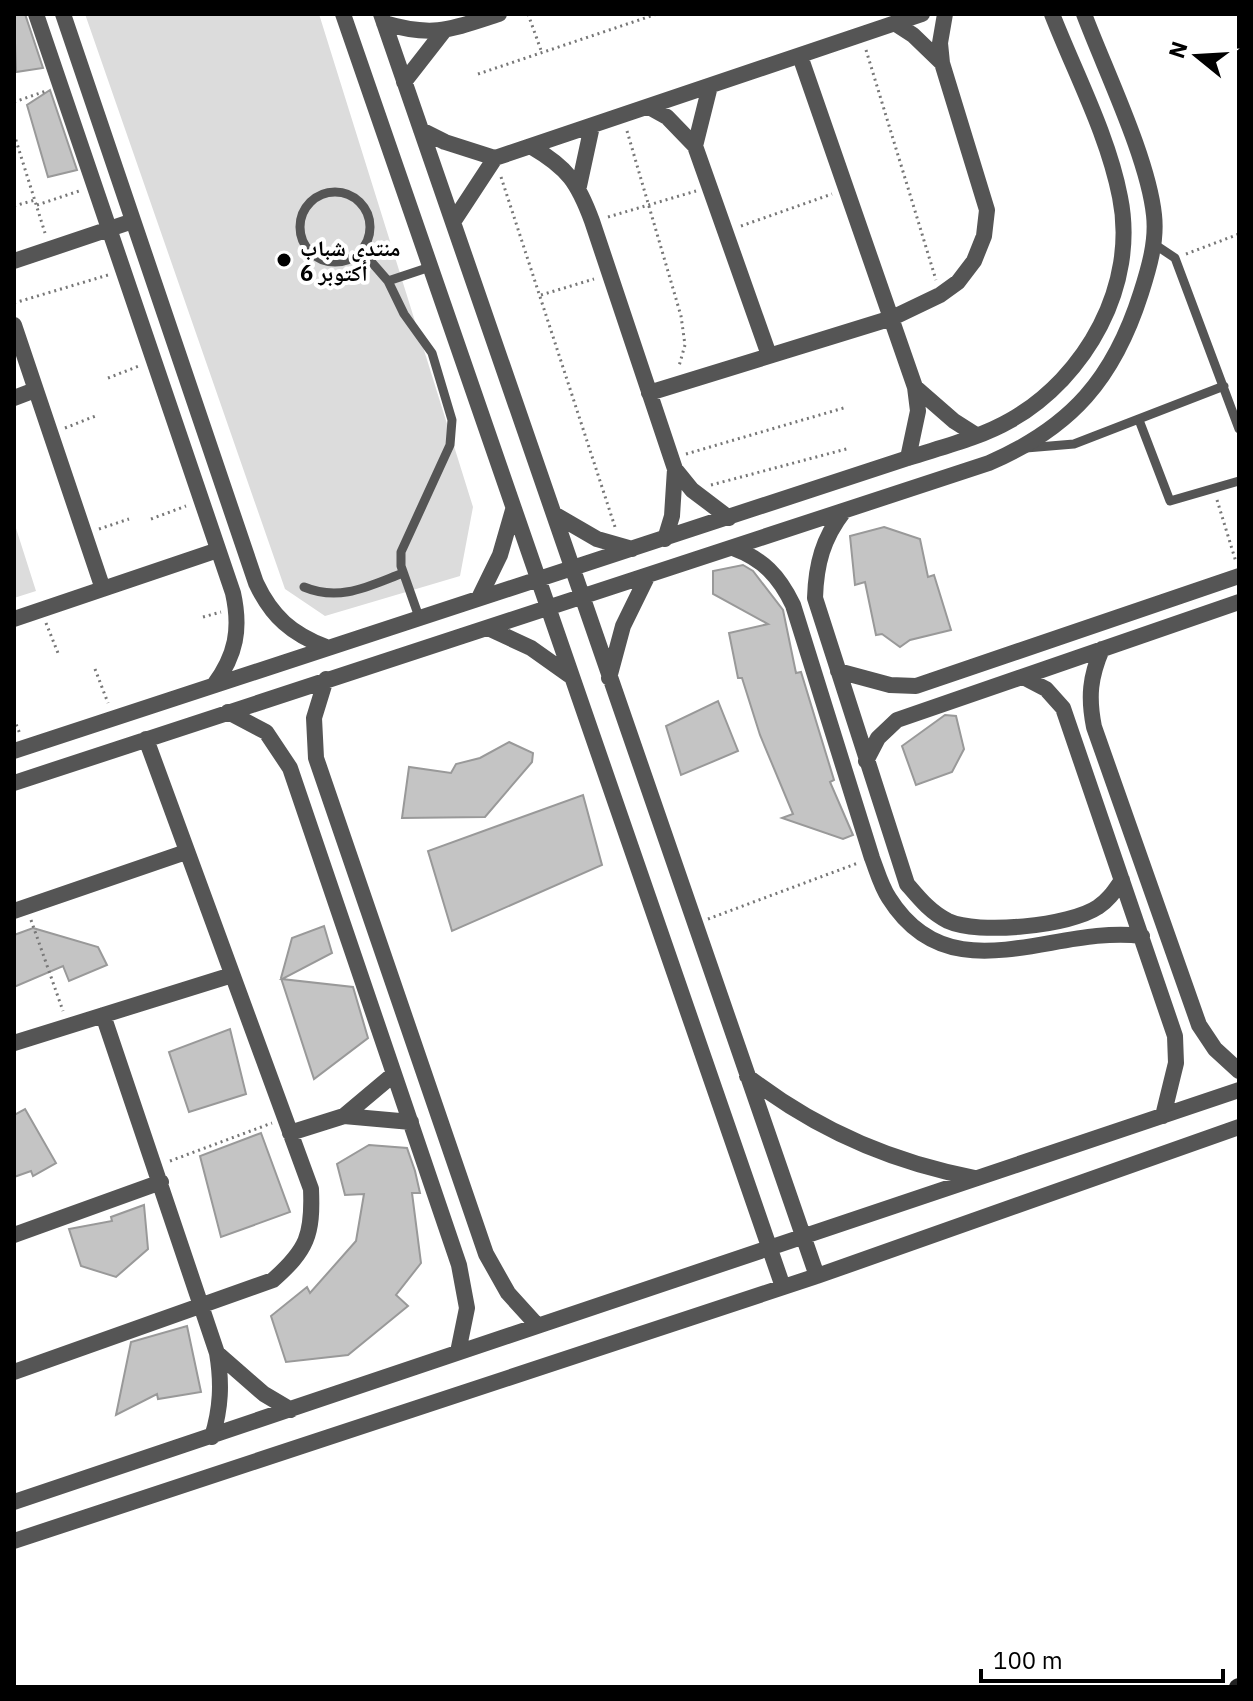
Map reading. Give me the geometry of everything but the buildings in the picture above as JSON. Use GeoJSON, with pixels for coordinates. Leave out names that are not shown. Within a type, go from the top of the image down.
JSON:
{"type":"FeatureCollection","features":[{"type":"Feature","properties":{"kind":"street"},"geometry":{"type":"LineString","coordinates":[[36,14],[238,617],[237,642],[229,666],[214,685]]}},
{"type":"Feature","properties":{"kind":"street"},"geometry":{"type":"LineString","coordinates":[[63,14],[256,583],[267,606],[283,624],[303,638],[326,647]]}},
{"type":"Feature","properties":{"kind":"street"},"geometry":{"type":"LineString","coordinates":[[343,14],[783,1287]]}},
{"type":"Feature","properties":{"kind":"street"},"geometry":{"type":"LineString","coordinates":[[383,19],[423,32],[443,32],[499,14]]}},
{"type":"Feature","properties":{"kind":"street"},"geometry":{"type":"LineString","coordinates":[[421,130],[445,142],[495,158],[922,14]]}},
{"type":"Feature","properties":{"kind":"street"},"geometry":{"type":"LineString","coordinates":[[649,393],[892,318],[940,295],[958,282],[974,261],[984,236],[987,210],[942,63],[940,43],[945,14]]}},
{"type":"Feature","properties":{"kind":"street"},"geometry":{"type":"LineString","coordinates":[[14,751],[976,435],[1031,407],[1068,374],[1091,344],[1108,310],[1118,274],[1123,236],[1120,199],[1052,14]]}},
{"type":"Feature","properties":{"kind":"street"},"geometry":{"type":"LineString","coordinates":[[14,783],[844,511],[1024,448],[1059,424],[1087,398],[1110,367],[1128,333],[1154,244],[1149,186],[1084,14]]}},
{"type":"Feature","properties":{"kind":"street"},"geometry":{"type":"LineString","coordinates":[[383,19],[608,679],[817,1276]]}},
{"type":"Feature","properties":{"kind":"street"},"geometry":{"type":"LineString","coordinates":[[896,24],[928,47],[942,63]]}},
{"type":"Feature","properties":{"kind":"street"},"geometry":{"type":"LineString","coordinates":[[404,82],[443,32]]}},
{"type":"Feature","properties":{"kind":"street"},"geometry":{"type":"LineString","coordinates":[[800,56],[915,387],[918,411],[908,458]]}},
{"type":"Feature","properties":{"kind":"street"},"geometry":{"type":"LineString","coordinates":[[695,146],[710,86]]}},
{"type":"Feature","properties":{"kind":"street"},"geometry":{"type":"LineString","coordinates":[[649,107],[674,124],[695,146],[769,355]]}},
{"type":"Feature","properties":{"kind":"street"},"geometry":{"type":"LineString","coordinates":[[579,186],[592,126]]}},
{"type":"Feature","properties":{"kind":"street"},"geometry":{"type":"LineString","coordinates":[[532,147],[549,157],[579,186],[673,464],[692,490],[729,518]]}},
{"type":"Feature","properties":{"kind":"street"},"geometry":{"type":"LineString","coordinates":[[453,222],[495,158]]}},
{"type":"Feature","properties":{"kind":"street"},"geometry":{"type":"LineString","coordinates":[[14,261],[133,221]]}},
{"type":"Feature","properties":{"kind":"street"},"geometry":{"type":"LineString","coordinates":[[14,325],[103,589]]}},
{"type":"Feature","properties":{"kind":"street"},"geometry":{"type":"LineString","coordinates":[[915,387],[934,406],[976,435]]}},
{"type":"Feature","properties":{"kind":"street"},"geometry":{"type":"LineString","coordinates":[[14,398],[35,390]]}},
{"type":"Feature","properties":{"kind":"street"},"geometry":{"type":"LineString","coordinates":[[665,539],[672,516],[673,464]]}},
{"type":"Feature","properties":{"kind":"street"},"geometry":{"type":"LineString","coordinates":[[479,598],[500,555],[514,509]]}},
{"type":"Feature","properties":{"kind":"street"},"geometry":{"type":"LineString","coordinates":[[815,598],[821,551],[831,528],[844,511]]}},
{"type":"Feature","properties":{"kind":"street"},"geometry":{"type":"LineString","coordinates":[[554,514],[575,528],[627,548]]}},
{"type":"Feature","properties":{"kind":"street"},"geometry":{"type":"LineString","coordinates":[[733,548],[753,555],[770,568],[793,605],[872,858],[888,898],[910,923],[938,942],[970,952],[1004,952],[1103,933],[1142,936]]}},
{"type":"Feature","properties":{"kind":"street"},"geometry":{"type":"LineString","coordinates":[[14,619],[218,550]]}},
{"type":"Feature","properties":{"kind":"street"},"geometry":{"type":"LineString","coordinates":[[838,671],[890,685],[916,686],[1239,575]]}},
{"type":"Feature","properties":{"kind":"street"},"geometry":{"type":"LineString","coordinates":[[608,679],[623,626],[647,577]]}},
{"type":"Feature","properties":{"kind":"street"},"geometry":{"type":"LineString","coordinates":[[793,605],[801,591],[810,592],[815,598],[907,884],[925,905],[948,921],[974,929],[1003,929],[1062,919],[1097,908],[1122,880]]}},
{"type":"Feature","properties":{"kind":"street"},"geometry":{"type":"LineString","coordinates":[[866,761],[878,738],[897,720],[1235,607]]}},
{"type":"Feature","properties":{"kind":"street"},"geometry":{"type":"LineString","coordinates":[[488,628],[531,648],[570,677]]}},
{"type":"Feature","properties":{"kind":"street"},"geometry":{"type":"LineString","coordinates":[[1102,649],[1091,674],[1089,700],[1094,727],[1199,1025],[1215,1049],[1239,1071]]}},
{"type":"Feature","properties":{"kind":"street"},"geometry":{"type":"LineString","coordinates":[[1023,677],[1046,689],[1063,708],[1175,1036],[1176,1063],[1163,1116]]}},
{"type":"Feature","properties":{"kind":"street"},"geometry":{"type":"LineString","coordinates":[[326,679],[314,718],[316,758],[486,1254],[508,1293],[537,1325]]}},
{"type":"Feature","properties":{"kind":"street"},"geometry":{"type":"LineString","coordinates":[[916,686],[909,692],[908,701],[921,711]]}},
{"type":"Feature","properties":{"kind":"street"},"geometry":{"type":"LineString","coordinates":[[228,712],[266,732],[290,768],[459,1265],[467,1308],[458,1352]]}},
{"type":"Feature","properties":{"kind":"street"},"geometry":{"type":"LineString","coordinates":[[1073,732],[1075,724],[1081,719],[1089,720],[1094,727]]}},
{"type":"Feature","properties":{"kind":"street"},"geometry":{"type":"LineString","coordinates":[[14,1372],[273,1280],[299,1257],[313,1224],[311,1189],[146,739]]}},
{"type":"Feature","properties":{"kind":"street"},"geometry":{"type":"LineString","coordinates":[[290,768],[316,758]]}},
{"type":"Feature","properties":{"kind":"street"},"geometry":{"type":"LineString","coordinates":[[20,909],[186,852]]}},
{"type":"Feature","properties":{"kind":"street"},"geometry":{"type":"LineString","coordinates":[[1062,919],[1069,920],[1074,931],[1065,940]]}},
{"type":"Feature","properties":{"kind":"street"},"geometry":{"type":"LineString","coordinates":[[14,1043],[232,975]]}},
{"type":"Feature","properties":{"kind":"street"},"geometry":{"type":"LineString","coordinates":[[103,1015],[217,1353],[222,1381],[220,1410],[212,1437]]}},
{"type":"Feature","properties":{"kind":"street"},"geometry":{"type":"LineString","coordinates":[[1175,1036],[1183,1042],[1193,1041],[1199,1034],[1199,1025]]}},
{"type":"Feature","properties":{"kind":"street"},"geometry":{"type":"LineString","coordinates":[[344,1116],[394,1074]]}},
{"type":"Feature","properties":{"kind":"street"},"geometry":{"type":"LineString","coordinates":[[747,1076],[805,1116],[868,1148],[921,1167],[976,1179]]}},
{"type":"Feature","properties":{"kind":"street"},"geometry":{"type":"LineString","coordinates":[[14,1502],[1239,1090]]}},
{"type":"Feature","properties":{"kind":"street"},"geometry":{"type":"LineString","coordinates":[[288,1126],[344,1116],[411,1122]]}},
{"type":"Feature","properties":{"kind":"street"},"geometry":{"type":"LineString","coordinates":[[14,1541],[817,1276],[1239,1127]]}},
{"type":"Feature","properties":{"kind":"street"},"geometry":{"type":"LineString","coordinates":[[14,1235],[158,1174]]}},
{"type":"Feature","properties":{"kind":"street"},"geometry":{"type":"LineString","coordinates":[[459,1265],[486,1254]]}},
{"type":"Feature","properties":{"kind":"street"},"geometry":{"type":"LineString","coordinates":[[217,1353],[264,1394],[291,1410]]}},
{"type":"Feature","properties":{"kind":"lane"},"geometry":{"type":"LineString","coordinates":[[332,191],[358,200],[370,224],[361,250],[337,262],[312,254],[299,230],[308,204],[332,191]]}},
{"type":"Feature","properties":{"kind":"lane"},"geometry":{"type":"LineString","coordinates":[[1154,244],[1175,258],[1239,429]]}},
{"type":"Feature","properties":{"kind":"lane"},"geometry":{"type":"LineString","coordinates":[[361,250],[388,281],[404,314],[432,353],[452,420],[450,445],[401,552],[403,573],[419,617]]}},
{"type":"Feature","properties":{"kind":"lane"},"geometry":{"type":"LineString","coordinates":[[388,281],[430,267]]}},
{"type":"Feature","properties":{"kind":"lane"},"geometry":{"type":"LineString","coordinates":[[1024,448],[1074,444],[1224,386]]}},
{"type":"Feature","properties":{"kind":"lane"},"geometry":{"type":"LineString","coordinates":[[1139,420],[1170,501],[1239,481]]}},
{"type":"Feature","properties":{"kind":"lane"},"geometry":{"type":"LineString","coordinates":[[304,587],[333,595],[347,594],[403,573]]}},
{"type":"Feature","properties":{"kind":"path"},"geometry":{"type":"LineString","coordinates":[[528,14],[542,53]]}},
{"type":"Feature","properties":{"kind":"path"},"geometry":{"type":"LineString","coordinates":[[478,74],[657,14]]}},
{"type":"Feature","properties":{"kind":"path"},"geometry":{"type":"LineString","coordinates":[[862,35],[940,295]]}},
{"type":"Feature","properties":{"kind":"path"},"geometry":{"type":"LineString","coordinates":[[14,102],[61,86]]}},
{"type":"Feature","properties":{"kind":"path"},"geometry":{"type":"LineString","coordinates":[[622,116],[681,316],[685,345],[674,385]]}},
{"type":"Feature","properties":{"kind":"path"},"geometry":{"type":"LineString","coordinates":[[14,134],[50,248]]}},
{"type":"Feature","properties":{"kind":"path"},"geometry":{"type":"LineString","coordinates":[[495,158],[627,548]]}},
{"type":"Feature","properties":{"kind":"path"},"geometry":{"type":"LineString","coordinates":[[14,206],[36,203],[94,186]]}},
{"type":"Feature","properties":{"kind":"path"},"geometry":{"type":"LineString","coordinates":[[592,221],[709,188]]}},
{"type":"Feature","properties":{"kind":"path"},"geometry":{"type":"LineString","coordinates":[[725,231],[847,189]]}},
{"type":"Feature","properties":{"kind":"path"},"geometry":{"type":"LineString","coordinates":[[1175,258],[1239,234]]}},
{"type":"Feature","properties":{"kind":"path"},"geometry":{"type":"LineString","coordinates":[[14,303],[123,271]]}},
{"type":"Feature","properties":{"kind":"path"},"geometry":{"type":"LineString","coordinates":[[540,295],[610,274]]}},
{"type":"Feature","properties":{"kind":"path"},"geometry":{"type":"LineString","coordinates":[[108,378],[154,360]]}},
{"type":"Feature","properties":{"kind":"path"},"geometry":{"type":"LineString","coordinates":[[673,464],[847,407]]}},
{"type":"Feature","properties":{"kind":"path"},"geometry":{"type":"LineString","coordinates":[[50,433],[98,415]]}},
{"type":"Feature","properties":{"kind":"path"},"geometry":{"type":"LineString","coordinates":[[692,490],[850,448]]}},
{"type":"Feature","properties":{"kind":"path"},"geometry":{"type":"LineString","coordinates":[[1213,490],[1239,575]]}},
{"type":"Feature","properties":{"kind":"path"},"geometry":{"type":"LineString","coordinates":[[151,519],[201,500]]}},
{"type":"Feature","properties":{"kind":"path"},"geometry":{"type":"LineString","coordinates":[[84,534],[129,519]]}},
{"type":"Feature","properties":{"kind":"path"},"geometry":{"type":"LineString","coordinates":[[41,610],[58,653]]}},
{"type":"Feature","properties":{"kind":"path"},"geometry":{"type":"LineString","coordinates":[[95,669],[114,718]]}},
{"type":"Feature","properties":{"kind":"path"},"geometry":{"type":"LineString","coordinates":[[693,924],[872,858]]}},
{"type":"Feature","properties":{"kind":"path"},"geometry":{"type":"LineString","coordinates":[[20,909],[68,1026]]}},
{"type":"Feature","properties":{"kind":"path"},"geometry":{"type":"LineString","coordinates":[[158,1174],[288,1126]]}},
{"type":"Feature","properties":{"kind":"shaded area","name":"منتدى شباب 6 أكتوبر"},"geometry":{"type":"Polygon","coordinates":[[[85,14],[319,14],[473,507],[460,576],[325,616],[285,589],[85,14]]]}},
{"type":"Feature","properties":{"kind":"shaded area"},"geometry":{"type":"Polygon","coordinates":[[[14,522],[36,591],[14,598],[14,522]]]}},
{"type":"Feature","properties":{"kind":"place","name":"منتدى شباب 6 أكتوبر"},"geometry":{"type":"Point","coordinates":[284,260]}}]}
